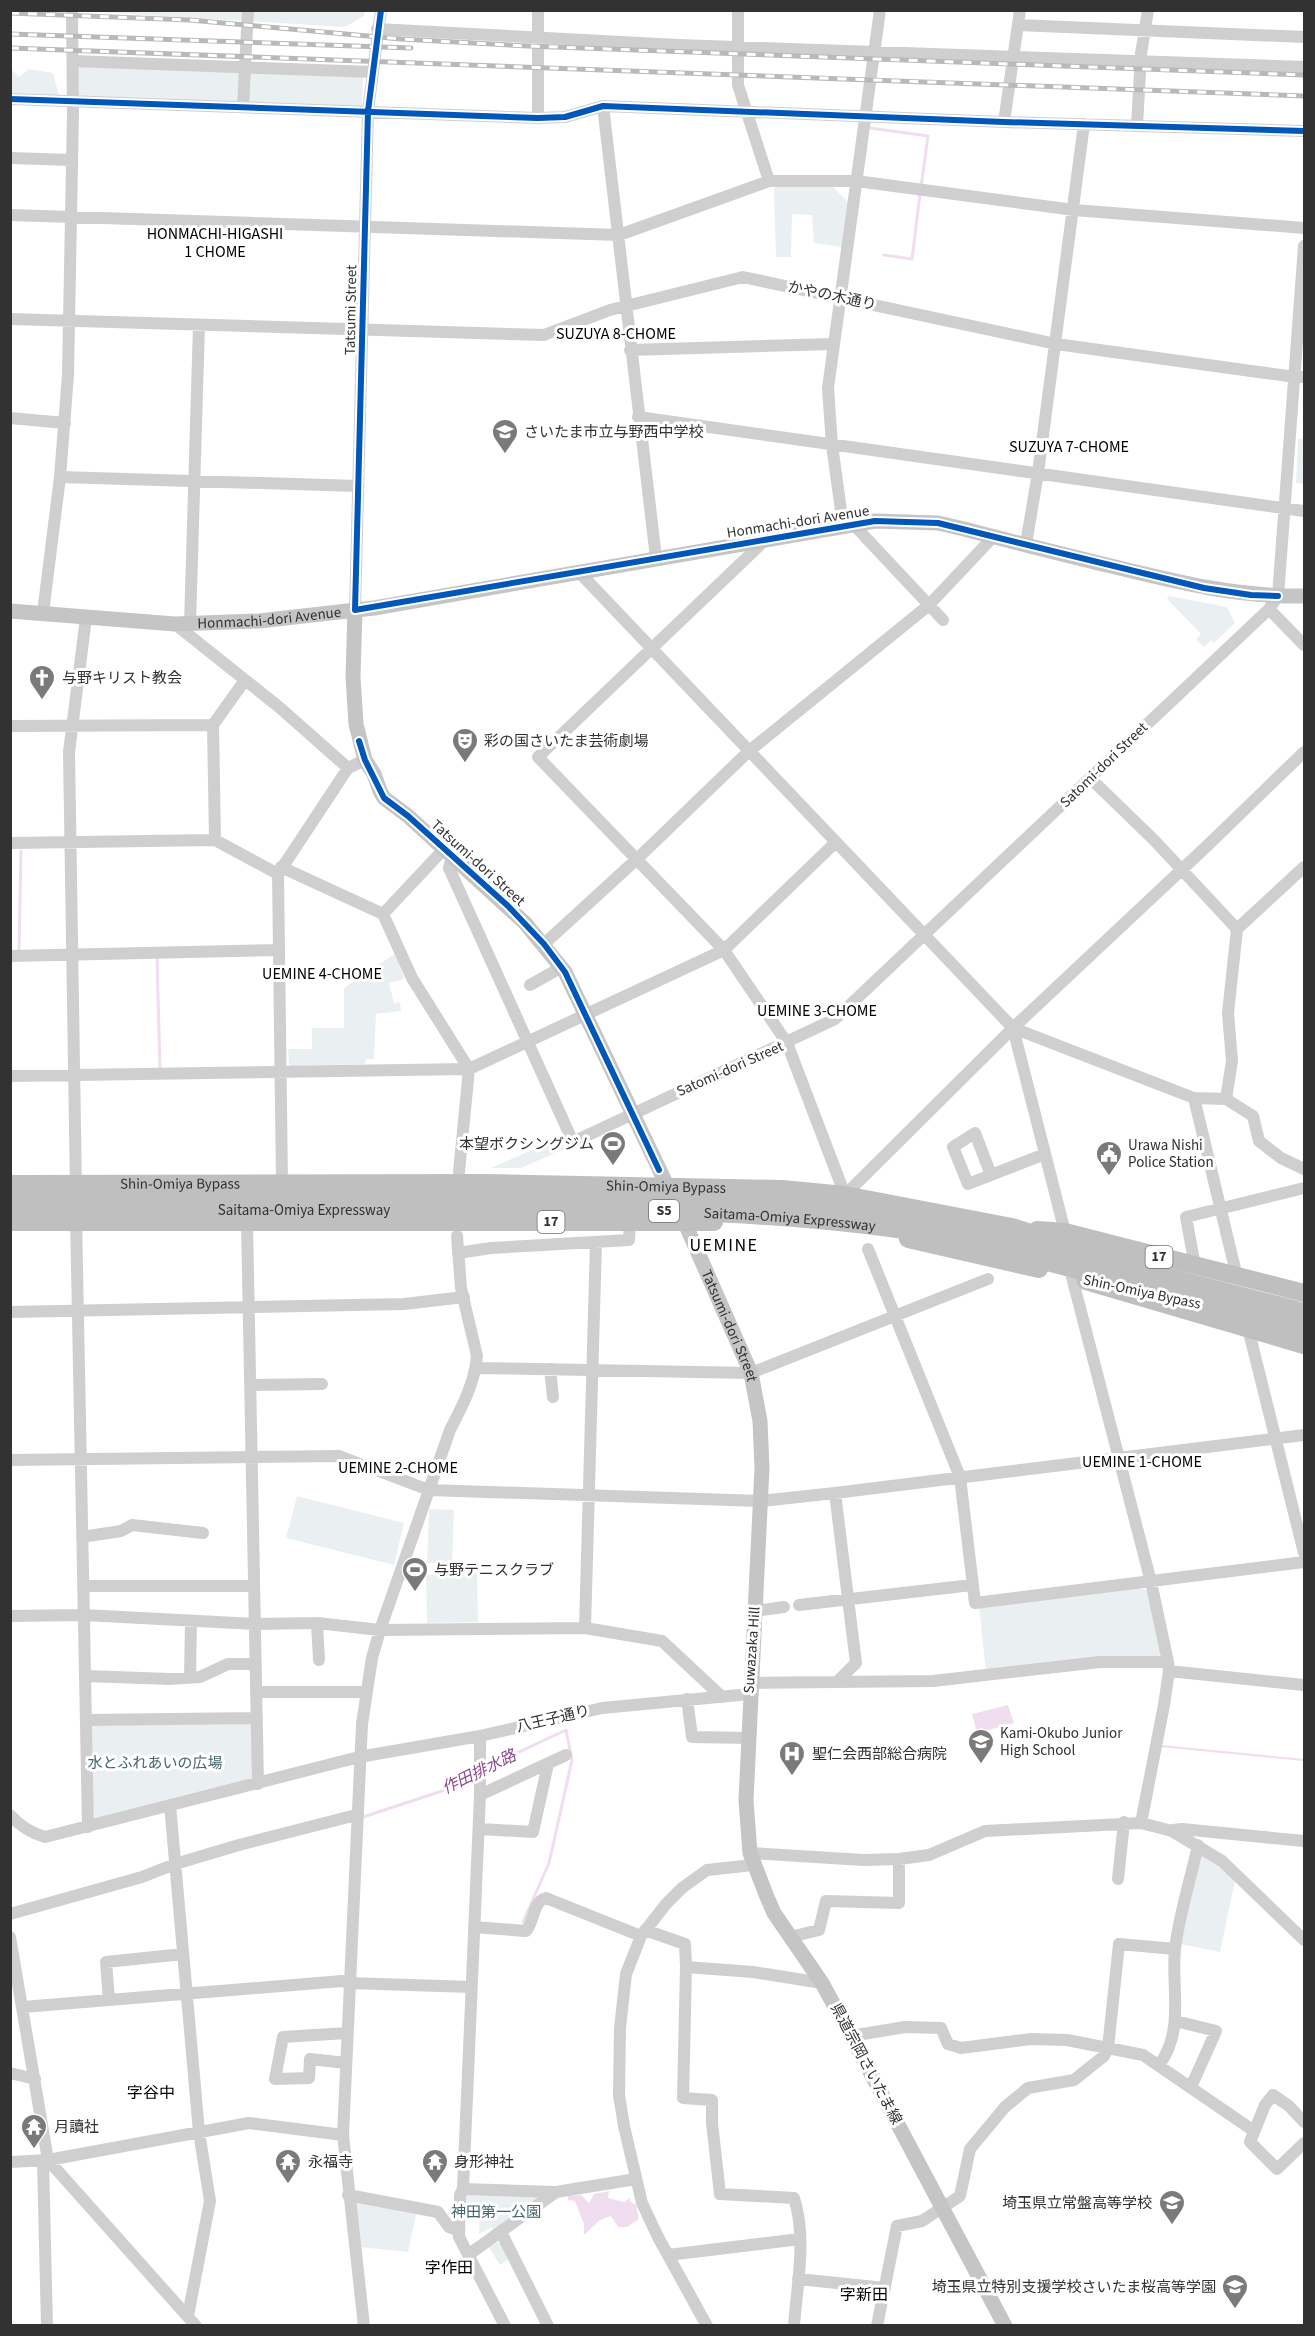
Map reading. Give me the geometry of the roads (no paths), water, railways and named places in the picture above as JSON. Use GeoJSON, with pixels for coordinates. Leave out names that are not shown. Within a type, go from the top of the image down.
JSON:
{"type":"FeatureCollection","features":[{"type":"Feature","properties":{"kind":"highway","name":"Shin-Omiya Bypass"},"geometry":{"type":"LineString","coordinates":[[10,1184],[486,1183],[782,1189],[845,1195],[1069,1239],[1305,1312]]}},
{"type":"Feature","properties":{"kind":"highway","name":"Saitama-Omiya Expressway"},"geometry":{"type":"LineString","coordinates":[[10,1196],[679,1196],[806,1203],[959,1226],[1050,1246],[1305,1312]]}},
{"type":"Feature","properties":{"kind":"highway","name":"Saitama-Omiya Expressway"},"geometry":{"type":"LineString","coordinates":[[10,1210],[509,1210],[744,1213],[900,1228],[947,1237],[1095,1274],[1155,1292],[1305,1328]]}},
{"type":"Feature","properties":{"kind":"highway","name":"Shin-Omiya Bypass"},"geometry":{"type":"LineString","coordinates":[[10,1222],[684,1221],[808,1224],[905,1238],[1079,1279],[1305,1328]]}},
{"type":"Feature","properties":{"kind":"highway","name":"17"},"geometry":{"type":"LineString","coordinates":[[1069,1239],[1305,1293]]}},
{"type":"Feature","properties":{"kind":"highway","name":"17"},"geometry":{"type":"LineString","coordinates":[[1079,1279],[1305,1345]]}},
{"type":"Feature","properties":{"kind":"highway"},"geometry":{"type":"LineString","coordinates":[[1155,1292],[1226,1316],[1305,1337]]}},
{"type":"Feature","properties":{"kind":"main road","name":"Honmachi-dori Avenue"},"geometry":{"type":"LineString","coordinates":[[10,610],[86,618],[182,624],[259,621],[355,610],[875,521],[947,525],[1204,588],[1251,595],[1273,603],[1305,596]]}},
{"type":"Feature","properties":{"kind":"main road","name":"Tatsumi-dori Street"},"geometry":{"type":"LineString","coordinates":[[355,610],[354,706],[359,741],[365,760],[374,774],[382,779],[408,816],[508,906],[562,967],[684,1221],[751,1373],[762,1444],[761,1501]]}},
{"type":"Feature","properties":{"kind":"main road","name":"Suwazaka Hill"},"geometry":{"type":"LineString","coordinates":[[746,1800],[761,1501]]}},
{"type":"Feature","properties":{"kind":"main road","name":"県道宗岡さいたま線"},"geometry":{"type":"LineString","coordinates":[[746,1800],[751,1859],[774,1912],[822,1983],[1005,2325]]}},
{"type":"Feature","properties":{"kind":"street"},"geometry":{"type":"LineString","coordinates":[[43,613],[65,423],[70,321],[74,101],[72,10]]}},
{"type":"Feature","properties":{"kind":"street"},"geometry":{"type":"LineString","coordinates":[[243,107],[248,10]]}},
{"type":"Feature","properties":{"kind":"street","name":"Tatsumi Street"},"geometry":{"type":"LineString","coordinates":[[355,610],[368,111],[381,10]]}},
{"type":"Feature","properties":{"kind":"street"},"geometry":{"type":"LineString","coordinates":[[538,10],[538,118]]}},
{"type":"Feature","properties":{"kind":"street"},"geometry":{"type":"LineString","coordinates":[[738,10],[738,85],[769,181]]}},
{"type":"Feature","properties":{"kind":"street"},"geometry":{"type":"LineString","coordinates":[[880,10],[828,388],[832,445],[848,525],[943,620]]}},
{"type":"Feature","properties":{"kind":"street"},"geometry":{"type":"LineString","coordinates":[[1004,122],[1020,10]]}},
{"type":"Feature","properties":{"kind":"street"},"geometry":{"type":"LineString","coordinates":[[1137,126],[1141,61],[1148,10]]}},
{"type":"Feature","properties":{"kind":"street"},"geometry":{"type":"LineString","coordinates":[[1018,25],[1305,37]]}},
{"type":"Feature","properties":{"kind":"street"},"geometry":{"type":"LineString","coordinates":[[377,29],[538,39],[1305,67]]}},
{"type":"Feature","properties":{"kind":"street"},"geometry":{"type":"LineString","coordinates":[[73,61],[373,72]]}},
{"type":"Feature","properties":{"kind":"street"},"geometry":{"type":"LineString","coordinates":[[10,99],[538,118],[565,117],[603,106],[1305,131]]}},
{"type":"Feature","properties":{"kind":"street"},"geometry":{"type":"LineString","coordinates":[[603,106],[656,558]]}},
{"type":"Feature","properties":{"kind":"street"},"geometry":{"type":"LineString","coordinates":[[1026,544],[1056,344],[1084,124]]}},
{"type":"Feature","properties":{"kind":"street"},"geometry":{"type":"LineString","coordinates":[[10,158],[72,160]]}},
{"type":"Feature","properties":{"kind":"street"},"geometry":{"type":"LineString","coordinates":[[10,214],[619,235],[769,181],[856,181],[1074,210],[1305,228]]}},
{"type":"Feature","properties":{"kind":"street"},"geometry":{"type":"LineString","coordinates":[[1305,246],[1300,377],[1273,603],[1305,645]]}},
{"type":"Feature","properties":{"kind":"street","name":"かやの木通り"},"geometry":{"type":"LineString","coordinates":[[10,320],[544,335],[625,307],[743,277],[1056,344],[1300,377]]}},
{"type":"Feature","properties":{"kind":"street"},"geometry":{"type":"LineString","coordinates":[[199,325],[195,481],[182,624],[348,768]]}},
{"type":"Feature","properties":{"kind":"street"},"geometry":{"type":"LineString","coordinates":[[630,350],[834,344]]}},
{"type":"Feature","properties":{"kind":"street"},"geometry":{"type":"LineString","coordinates":[[638,417],[1305,511]]}},
{"type":"Feature","properties":{"kind":"street"},"geometry":{"type":"LineString","coordinates":[[10,418],[65,423]]}},
{"type":"Feature","properties":{"kind":"street"},"geometry":{"type":"LineString","coordinates":[[60,477],[358,486]]}},
{"type":"Feature","properties":{"kind":"street"},"geometry":{"type":"LineString","coordinates":[[544,944],[637,859],[748,752],[929,605],[993,537]]}},
{"type":"Feature","properties":{"kind":"street"},"geometry":{"type":"LineString","coordinates":[[761,540],[760,544],[538,756],[724,950],[787,1043],[845,1195],[1013,1028],[1305,752]]}},
{"type":"Feature","properties":{"kind":"street"},"geometry":{"type":"LineString","coordinates":[[578,571],[1013,1028],[1194,1098],[1226,1099],[1253,1116],[1259,1141],[1281,1158],[1305,1169]]}},
{"type":"Feature","properties":{"kind":"street","name":"Satomi-dori Street"},"geometry":{"type":"LineString","coordinates":[[527,1040],[573,1142],[835,1019],[926,936],[1273,603]]}},
{"type":"Feature","properties":{"kind":"street"},"geometry":{"type":"LineString","coordinates":[[10,1815],[33,1833],[45,1837],[88,1827],[69,753],[86,618]]}},
{"type":"Feature","properties":{"kind":"street"},"geometry":{"type":"LineString","coordinates":[[215,840],[213,725],[245,680]]}},
{"type":"Feature","properties":{"kind":"street"},"geometry":{"type":"LineString","coordinates":[[10,726],[213,725]]}},
{"type":"Feature","properties":{"kind":"street"},"geometry":{"type":"LineString","coordinates":[[282,1183],[277,950],[279,870],[348,768],[365,760]]}},
{"type":"Feature","properties":{"kind":"street"},"geometry":{"type":"LineString","coordinates":[[1090,778],[1154,840],[1237,929]]}},
{"type":"Feature","properties":{"kind":"street"},"geometry":{"type":"LineString","coordinates":[[10,843],[215,840],[383,914],[412,978],[469,1069],[459,1172]]}},
{"type":"Feature","properties":{"kind":"street"},"geometry":{"type":"LineString","coordinates":[[10,1076],[469,1069],[724,950],[835,843]]}},
{"type":"Feature","properties":{"kind":"street"},"geometry":{"type":"LineString","coordinates":[[383,914],[448,852]]}},
{"type":"Feature","properties":{"kind":"street"},"geometry":{"type":"LineString","coordinates":[[448,852],[449,868],[527,1040]]}},
{"type":"Feature","properties":{"kind":"street"},"geometry":{"type":"LineString","coordinates":[[1226,1099],[1232,1061],[1228,1013],[1237,929],[1305,867]]}},
{"type":"Feature","properties":{"kind":"street"},"geometry":{"type":"LineString","coordinates":[[10,956],[277,950]]}},
{"type":"Feature","properties":{"kind":"street"},"geometry":{"type":"LineString","coordinates":[[530,985],[562,967]]}},
{"type":"Feature","properties":{"kind":"street"},"geometry":{"type":"LineString","coordinates":[[1013,1028],[1069,1239]]}},
{"type":"Feature","properties":{"kind":"street"},"geometry":{"type":"LineString","coordinates":[[1194,1098],[1237,1277]]}},
{"type":"Feature","properties":{"kind":"street"},"geometry":{"type":"LineString","coordinates":[[991,1175],[1045,1154]]}},
{"type":"Feature","properties":{"kind":"street"},"geometry":{"type":"LineString","coordinates":[[1195,1266],[1186,1217],[1305,1188]]}},
{"type":"Feature","properties":{"kind":"street"},"geometry":{"type":"LineString","coordinates":[[459,1253],[491,1248],[629,1240],[630,1221]]}},
{"type":"Feature","properties":{"kind":"street"},"geometry":{"type":"LineString","coordinates":[[247,1222],[258,1784]]}},
{"type":"Feature","properties":{"kind":"street"},"geometry":{"type":"LineString","coordinates":[[364,2325],[343,2135],[359,1757],[365,1692],[380,1630],[450,1430],[476,1368],[477,1356],[461,1287],[457,1236]]}},
{"type":"Feature","properties":{"kind":"street"},"geometry":{"type":"LineString","coordinates":[[585,1628],[596,1242]]}},
{"type":"Feature","properties":{"kind":"street"},"geometry":{"type":"LineString","coordinates":[[868,1249],[960,1477],[975,1603],[1305,1562]]}},
{"type":"Feature","properties":{"kind":"street"},"geometry":{"type":"LineString","coordinates":[[476,1368],[751,1373],[988,1279]]}},
{"type":"Feature","properties":{"kind":"street"},"geometry":{"type":"LineString","coordinates":[[1079,1279],[1151,1582],[1168,1666],[1141,1823]]}},
{"type":"Feature","properties":{"kind":"street"},"geometry":{"type":"LineString","coordinates":[[10,1312],[405,1304],[464,1297]]}},
{"type":"Feature","properties":{"kind":"street"},"geometry":{"type":"LineString","coordinates":[[1248,1328],[1305,1553]]}},
{"type":"Feature","properties":{"kind":"street"},"geometry":{"type":"LineString","coordinates":[[550,1369],[553,1397]]}},
{"type":"Feature","properties":{"kind":"street"},"geometry":{"type":"LineString","coordinates":[[250,1385],[322,1384]]}},
{"type":"Feature","properties":{"kind":"street"},"geometry":{"type":"LineString","coordinates":[[10,1460],[339,1456],[429,1490],[761,1501],[1305,1435]]}},
{"type":"Feature","properties":{"kind":"street"},"geometry":{"type":"LineString","coordinates":[[835,1493],[856,1663],[838,1681]]}},
{"type":"Feature","properties":{"kind":"street"},"geometry":{"type":"LineString","coordinates":[[82,1536],[120,1531],[132,1525],[203,1533]]}},
{"type":"Feature","properties":{"kind":"street"},"geometry":{"type":"LineString","coordinates":[[799,1605],[972,1585]]}},
{"type":"Feature","properties":{"kind":"street"},"geometry":{"type":"LineString","coordinates":[[83,1586],[254,1586]]}},
{"type":"Feature","properties":{"kind":"street"},"geometry":{"type":"LineString","coordinates":[[755,1611],[784,1607]]}},
{"type":"Feature","properties":{"kind":"street"},"geometry":{"type":"LineString","coordinates":[[10,1616],[84,1615],[255,1624],[317,1623],[380,1630],[585,1628],[662,1641],[722,1697]]}},
{"type":"Feature","properties":{"kind":"street"},"geometry":{"type":"LineString","coordinates":[[190,1678],[191,1621]]}},
{"type":"Feature","properties":{"kind":"street"},"geometry":{"type":"LineString","coordinates":[[317,1623],[319,1660]]}},
{"type":"Feature","properties":{"kind":"street","name":"八王子通り"},"geometry":{"type":"LineString","coordinates":[[88,1827],[359,1757],[480,1736],[602,1708],[722,1697],[750,1689],[838,1681],[933,1681],[1100,1662],[1168,1666],[1305,1684]]}},
{"type":"Feature","properties":{"kind":"street"},"geometry":{"type":"LineString","coordinates":[[85,1676],[190,1678],[200,1677],[228,1664],[256,1664]]}},
{"type":"Feature","properties":{"kind":"street"},"geometry":{"type":"LineString","coordinates":[[256,1692],[365,1692]]}},
{"type":"Feature","properties":{"kind":"street"},"geometry":{"type":"LineString","coordinates":[[687,1699],[692,1737],[748,1737]]}},
{"type":"Feature","properties":{"kind":"street"},"geometry":{"type":"LineString","coordinates":[[86,1719],[257,1719]]}},
{"type":"Feature","properties":{"kind":"street"},"geometry":{"type":"LineString","coordinates":[[480,1736],[479,1829],[463,2189],[460,2195],[458,2230],[468,2255],[505,2325]]}},
{"type":"Feature","properties":{"kind":"street"},"geometry":{"type":"LineString","coordinates":[[480,1795],[566,1755]]}},
{"type":"Feature","properties":{"kind":"street"},"geometry":{"type":"LineString","coordinates":[[479,1829],[533,1832],[548,1764]]}},
{"type":"Feature","properties":{"kind":"street"},"geometry":{"type":"LineString","coordinates":[[170,1805],[198,2132],[210,2201],[192,2321]]}},
{"type":"Feature","properties":{"kind":"street"},"geometry":{"type":"LineString","coordinates":[[10,1914],[142,1877],[175,1864],[239,1845],[356,1815]]}},
{"type":"Feature","properties":{"kind":"street"},"geometry":{"type":"LineString","coordinates":[[1118,1879],[1124,1822]]}},
{"type":"Feature","properties":{"kind":"street"},"geometry":{"type":"LineString","coordinates":[[707,2325],[642,2203],[624,2126],[619,2095],[618,2065],[626,1974],[643,1933],[682,1888],[707,1870],[751,1859],[899,1859],[929,1855],[985,1831],[1124,1822],[1141,1823],[1172,1831],[1222,1861],[1305,1940]]}},
{"type":"Feature","properties":{"kind":"street"},"geometry":{"type":"LineString","coordinates":[[1172,1831],[1182,1829],[1305,1841]]}},
{"type":"Feature","properties":{"kind":"street"},"geometry":{"type":"LineString","coordinates":[[1158,2065],[1165,2056],[1176,2021],[1175,1949],[1198,1845]]}},
{"type":"Feature","properties":{"kind":"street"},"geometry":{"type":"LineString","coordinates":[[790,1937],[819,1930],[826,1901],[899,1904],[899,1859]]}},
{"type":"Feature","properties":{"kind":"street"},"geometry":{"type":"LineString","coordinates":[[474,1927],[526,1931],[538,1902],[546,1898],[643,1933],[685,1944],[683,2098],[712,2100],[711,2123],[720,2194],[794,2198],[800,2216],[794,2325]]}},
{"type":"Feature","properties":{"kind":"street"},"geometry":{"type":"LineString","coordinates":[[11,1941],[35,2079],[46,2160],[47,2325]]}},
{"type":"Feature","properties":{"kind":"street"},"geometry":{"type":"LineString","coordinates":[[877,2325],[897,2226],[922,2220],[960,2196],[970,2150],[1005,2107],[1028,2088],[1074,2080],[1104,2056],[1108,2048],[1119,1944],[1175,1949]]}},
{"type":"Feature","properties":{"kind":"street"},"geometry":{"type":"LineString","coordinates":[[109,2000],[106,1962],[183,1954]]}},
{"type":"Feature","properties":{"kind":"street"},"geometry":{"type":"LineString","coordinates":[[686,1967],[753,1972],[822,1983]]}},
{"type":"Feature","properties":{"kind":"street"},"geometry":{"type":"LineString","coordinates":[[23,2007],[342,1981],[471,1988]]}},
{"type":"Feature","properties":{"kind":"street"},"geometry":{"type":"LineString","coordinates":[[1176,2021],[1216,2031],[1191,2087]]}},
{"type":"Feature","properties":{"kind":"street"},"geometry":{"type":"LineString","coordinates":[[851,2036],[905,2027],[941,2028],[948,2044],[961,2048],[1031,2039],[1066,2040],[1143,2055],[1254,2131]]}},
{"type":"Feature","properties":{"kind":"street"},"geometry":{"type":"LineString","coordinates":[[346,2063],[310,2059],[309,2078],[275,2079],[283,2037],[347,2033]]}},
{"type":"Feature","properties":{"kind":"street"},"geometry":{"type":"LineString","coordinates":[[10,2073],[35,2079]]}},
{"type":"Feature","properties":{"kind":"street"},"geometry":{"type":"LineString","coordinates":[[1305,2122],[1289,2106],[1273,2095],[1265,2105],[1250,2142],[1277,2169],[1305,2144]]}},
{"type":"Feature","properties":{"kind":"street"},"geometry":{"type":"LineString","coordinates":[[10,2163],[46,2160],[249,2123],[343,2135]]}},
{"type":"Feature","properties":{"kind":"street"},"geometry":{"type":"LineString","coordinates":[[46,2160],[192,2321]]}},
{"type":"Feature","properties":{"kind":"street"},"geometry":{"type":"LineString","coordinates":[[463,2189],[556,2192],[636,2179]]}},
{"type":"Feature","properties":{"kind":"street"},"geometry":{"type":"LineString","coordinates":[[468,2255],[556,2192]]}},
{"type":"Feature","properties":{"kind":"street"},"geometry":{"type":"LineString","coordinates":[[348,2195],[438,2212],[449,2227],[458,2230]]}},
{"type":"Feature","properties":{"kind":"street"},"geometry":{"type":"LineString","coordinates":[[501,2232],[548,2325]]}},
{"type":"Feature","properties":{"kind":"street"},"geometry":{"type":"LineString","coordinates":[[668,2255],[800,2239]]}},
{"type":"Feature","properties":{"kind":"street"},"geometry":{"type":"LineString","coordinates":[[798,2279],[885,2288]]}},
{"type":"Feature","properties":{"kind":"waterway"},"geometry":{"type":"LineString","coordinates":[[870,128],[928,136],[921,187]]}},
{"type":"Feature","properties":{"kind":"waterway"},"geometry":{"type":"LineString","coordinates":[[884,255],[912,259],[920,194]]}},
{"type":"Feature","properties":{"kind":"waterway"},"geometry":{"type":"LineString","coordinates":[[19,952],[21,851]]}},
{"type":"Feature","properties":{"kind":"waterway"},"geometry":{"type":"LineString","coordinates":[[157,957],[160,1069]]}},
{"type":"Feature","properties":{"kind":"waterway","name":"作田排水路"},"geometry":{"type":"LineString","coordinates":[[485,1768],[566,1730],[572,1760],[556,1832],[549,1863],[523,1922]]}},
{"type":"Feature","properties":{"kind":"waterway","name":"作田排水路"},"geometry":{"type":"LineString","coordinates":[[363,1817],[442,1791],[476,1773]]}},
{"type":"Feature","properties":{"kind":"railway"},"geometry":{"type":"LineString","coordinates":[[10,13],[190,20],[401,39],[528,46],[1304,75]]}},
{"type":"Feature","properties":{"kind":"railway"},"geometry":{"type":"LineString","coordinates":[[10,34],[411,48]]}},
{"type":"Feature","properties":{"kind":"railway"},"geometry":{"type":"LineString","coordinates":[[10,48],[1304,96]]}},
{"type":"Feature","properties":{"kind":"place","name":"さいたま市立与野西中学校"},"geometry":{"type":"Point","coordinates":[505,455]}},
{"type":"Feature","properties":{"kind":"place","name":"与野キリスト教会"},"geometry":{"type":"Point","coordinates":[42,701]}},
{"type":"Feature","properties":{"kind":"place","name":"彩の国さいたま芸術劇場"},"geometry":{"type":"Point","coordinates":[465,764]}},
{"type":"Feature","properties":{"kind":"place","name":"本望ボクシングジム"},"geometry":{"type":"Point","coordinates":[613,1167]}},
{"type":"Feature","properties":{"kind":"place","name":"Urawa Nishi Police Station"},"geometry":{"type":"Point","coordinates":[1109,1177]}},
{"type":"Feature","properties":{"kind":"place","name":"与野テニスクラブ"},"geometry":{"type":"Point","coordinates":[415,1593]}},
{"type":"Feature","properties":{"kind":"place","name":"Kami-Okubo Junior High School"},"geometry":{"type":"Point","coordinates":[981,1765]}},
{"type":"Feature","properties":{"kind":"place","name":"聖仁会西部総合病院"},"geometry":{"type":"Point","coordinates":[792,1777]}},
{"type":"Feature","properties":{"kind":"place","name":"月讀社"},"geometry":{"type":"Point","coordinates":[34,2150]}},
{"type":"Feature","properties":{"kind":"place","name":"永福寺"},"geometry":{"type":"Point","coordinates":[288,2185]}},
{"type":"Feature","properties":{"kind":"place","name":"身形神社"},"geometry":{"type":"Point","coordinates":[435,2185]}},
{"type":"Feature","properties":{"kind":"place","name":"埼玉県立常盤高等学校"},"geometry":{"type":"Point","coordinates":[1172,2226]}},
{"type":"Feature","properties":{"kind":"place","name":"埼玉県立特別支援学校さいたま桜高等学園"},"geometry":{"type":"Point","coordinates":[1235,2310]}},
{"type":"Feature","properties":{"kind":"district","name":"HONMACHI-HIGASHI 1 CHOME"},"geometry":{"type":"Point","coordinates":[215,243]}},
{"type":"Feature","properties":{"kind":"district","name":"SUZUYA 8-CHOME"},"geometry":{"type":"Point","coordinates":[616,334]}},
{"type":"Feature","properties":{"kind":"district","name":"SUZUYA 7-CHOME"},"geometry":{"type":"Point","coordinates":[1069,447]}},
{"type":"Feature","properties":{"kind":"district","name":"UEMINE 4-CHOME"},"geometry":{"type":"Point","coordinates":[322,974]}},
{"type":"Feature","properties":{"kind":"district","name":"UEMINE 3-CHOME"},"geometry":{"type":"Point","coordinates":[817,1011]}},
{"type":"Feature","properties":{"kind":"district","name":"UEMINE"},"geometry":{"type":"Point","coordinates":[724,1245]}},
{"type":"Feature","properties":{"kind":"district","name":"UEMINE 1-CHOME"},"geometry":{"type":"Point","coordinates":[1142,1462]}},
{"type":"Feature","properties":{"kind":"district","name":"UEMINE 2-CHOME"},"geometry":{"type":"Point","coordinates":[398,1468]}},
{"type":"Feature","properties":{"kind":"district","name":"字谷中"},"geometry":{"type":"Point","coordinates":[151,2093]}},
{"type":"Feature","properties":{"kind":"district","name":"字作田"},"geometry":{"type":"Point","coordinates":[449,2268]}},
{"type":"Feature","properties":{"kind":"district","name":"字新田"},"geometry":{"type":"Point","coordinates":[864,2295]}},
{"type":"Feature","properties":{"kind":"park label","name":"水とふれあいの広場"},"geometry":{"type":"Point","coordinates":[155,1763]}},
{"type":"Feature","properties":{"kind":"park label","name":"神田第一公園"},"geometry":{"type":"Point","coordinates":[496,2212]}}]}
